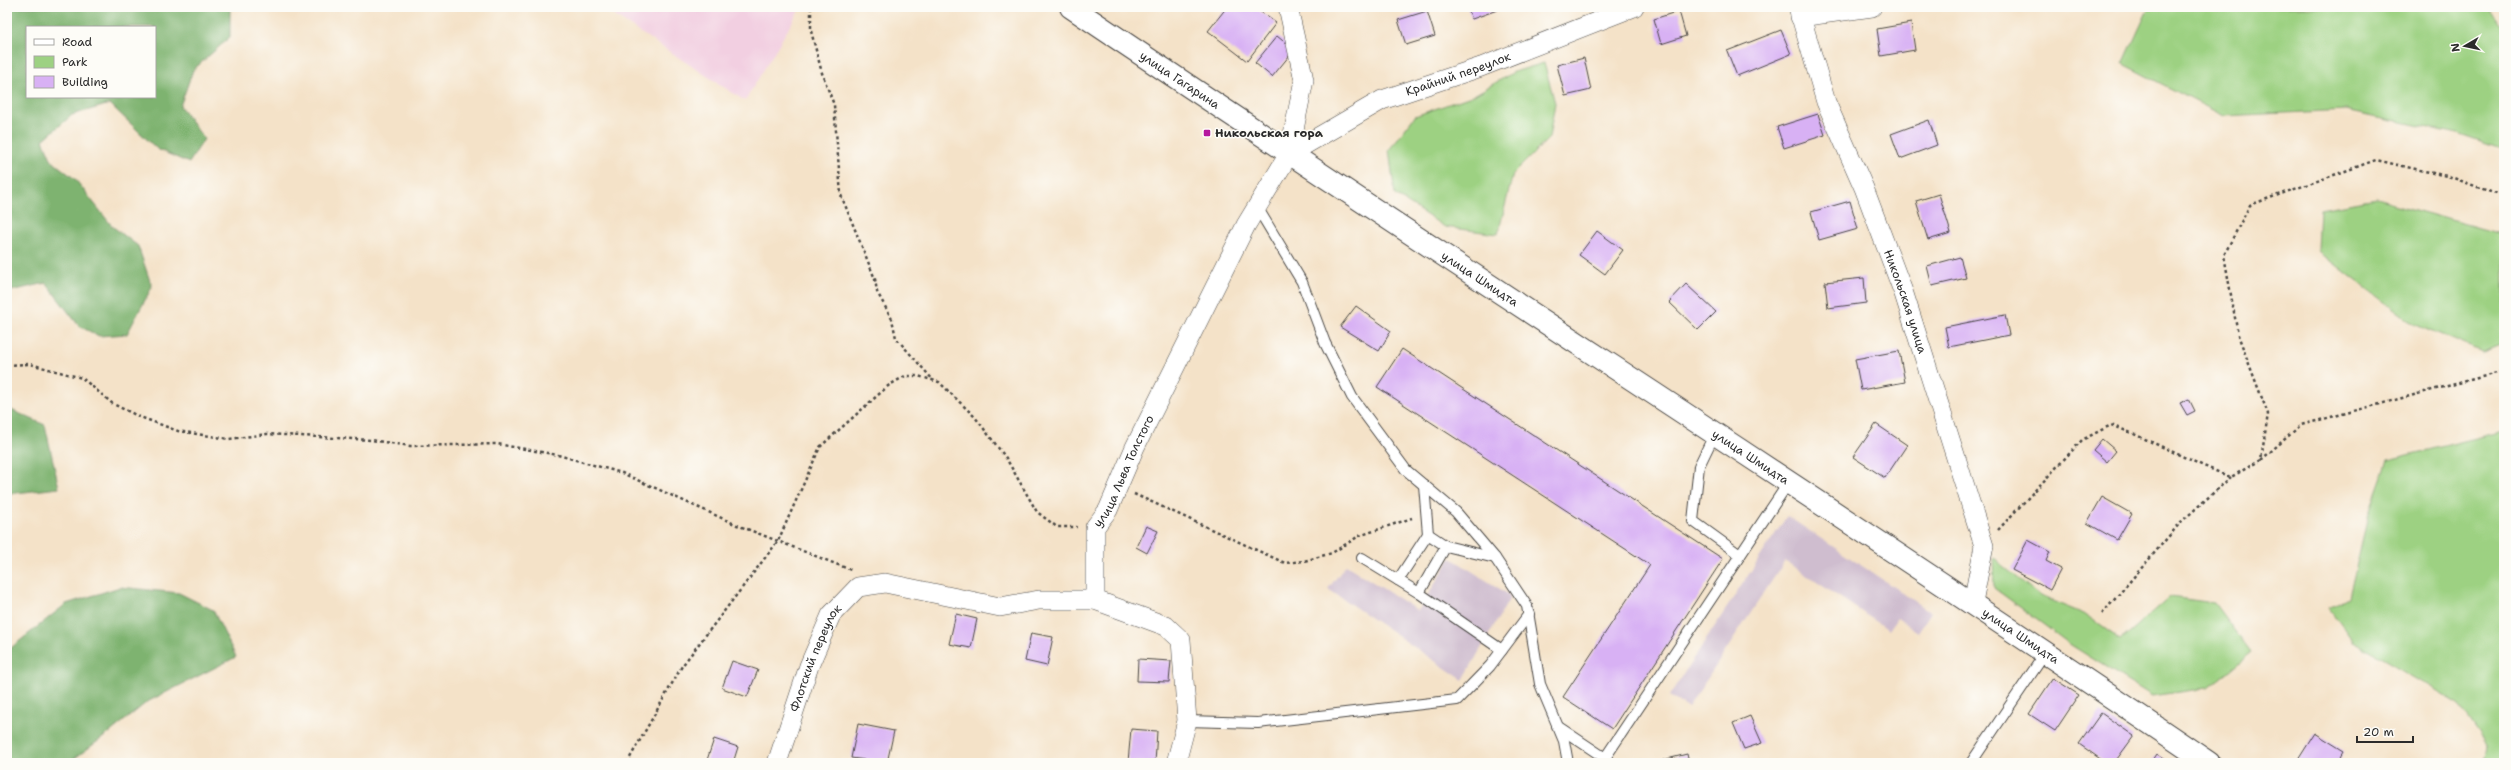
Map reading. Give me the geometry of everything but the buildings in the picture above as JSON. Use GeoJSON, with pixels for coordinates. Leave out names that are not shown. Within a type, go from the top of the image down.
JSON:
{"type":"FeatureCollection","features":[{"type":"Feature","properties":{"kind":"main road","name":"улица Гагарина"},"geometry":{"type":"LineString","coordinates":[[1071,7],[1289,154]]}},
{"type":"Feature","properties":{"kind":"main road","name":"улица Шмидта"},"geometry":{"type":"LineString","coordinates":[[1289,154],[1973,602],[2209,763]]}},
{"type":"Feature","properties":{"kind":"street"},"geometry":{"type":"LineString","coordinates":[[1288,7],[1304,80],[1289,154]]}},
{"type":"Feature","properties":{"kind":"street","name":"Крайний переулок"},"geometry":{"type":"LineString","coordinates":[[1289,154],[1382,100],[1481,67],[1634,7]]}},
{"type":"Feature","properties":{"kind":"street"},"geometry":{"type":"LineString","coordinates":[[1799,12],[1872,7]]}},
{"type":"Feature","properties":{"kind":"street","name":"Никольская улица"},"geometry":{"type":"LineString","coordinates":[[1799,12],[1826,102],[1864,188],[1904,294],[1984,546],[1973,602]]}},
{"type":"Feature","properties":{"kind":"street","name":"улица Льва Толстого"},"geometry":{"type":"LineString","coordinates":[[1095,600],[1095,527],[1108,510],[1135,447],[1257,207],[1289,154]]}},
{"type":"Feature","properties":{"kind":"street","name":"Флотский переулок"},"geometry":{"type":"LineString","coordinates":[[777,763],[809,666],[831,615],[858,587],[885,583],[1000,607],[1039,600],[1095,600]]}},
{"type":"Feature","properties":{"kind":"street"},"geometry":{"type":"LineString","coordinates":[[1095,600],[1166,626],[1182,640],[1187,721],[1176,763]]}},
{"type":"Feature","properties":{"kind":"lane"},"geometry":{"type":"LineString","coordinates":[[1257,207],[1302,282],[1325,343],[1352,397],[1406,470],[1456,512],[1496,558],[1527,606],[1540,684],[1564,741],[1568,763]]}},
{"type":"Feature","properties":{"kind":"lane"},"geometry":{"type":"LineString","coordinates":[[1715,433],[1699,466],[1693,522],[1740,556]]}},
{"type":"Feature","properties":{"kind":"lane"},"geometry":{"type":"LineString","coordinates":[[1557,726],[1605,758],[1789,482]]}},
{"type":"Feature","properties":{"kind":"lane"},"geometry":{"type":"LineString","coordinates":[[1398,580],[1428,534],[1424,485]]}},
{"type":"Feature","properties":{"kind":"lane"},"geometry":{"type":"LineString","coordinates":[[1428,534],[1446,546],[1496,558]]}},
{"type":"Feature","properties":{"kind":"lane"},"geometry":{"type":"LineString","coordinates":[[1418,593],[1446,546]]}},
{"type":"Feature","properties":{"kind":"lane"},"geometry":{"type":"LineString","coordinates":[[1362,558],[1418,593],[1502,650]]}},
{"type":"Feature","properties":{"kind":"lane"},"geometry":{"type":"LineString","coordinates":[[1187,721],[1258,723],[1457,700],[1502,650],[1529,614]]}},
{"type":"Feature","properties":{"kind":"lane"},"geometry":{"type":"LineString","coordinates":[[1971,763],[2046,652]]}},
{"type":"Feature","properties":{"kind":"path"},"geometry":{"type":"LineString","coordinates":[[811,7],[811,32],[822,73],[834,105],[841,195],[875,279],[877,292],[892,318],[896,338],[934,380]]}},
{"type":"Feature","properties":{"kind":"path"},"geometry":{"type":"LineString","coordinates":[[2261,460],[2268,414],[2238,335],[2224,255],[2250,205],[2376,160],[2451,177],[2504,197]]}},
{"type":"Feature","properties":{"kind":"path"},"geometry":{"type":"LineString","coordinates":[[7,365],[30,364],[82,378],[113,404],[140,418],[178,431],[229,439],[267,434],[371,440],[410,446],[497,444],[558,456],[622,473],[737,525],[857,572]]}},
{"type":"Feature","properties":{"kind":"path"},"geometry":{"type":"LineString","coordinates":[[2102,614],[2181,522],[2231,478],[2261,460],[2301,425],[2504,371]]}},
{"type":"Feature","properties":{"kind":"path"},"geometry":{"type":"LineString","coordinates":[[627,763],[682,666],[778,541],[820,447],[888,386],[905,376],[918,376],[939,382],[975,417],[1006,458],[1037,512],[1057,527],[1095,527]]}},
{"type":"Feature","properties":{"kind":"path"},"geometry":{"type":"LineString","coordinates":[[1984,546],[2082,440],[2111,425],[2140,436],[2192,463],[2231,478]]}},
{"type":"Feature","properties":{"kind":"path"},"geometry":{"type":"LineString","coordinates":[[1115,493],[1133,494],[1160,504],[1212,531],[1285,563],[1304,561],[1332,553],[1359,536],[1406,519],[1427,516]]}},
{"type":"Feature","properties":{"kind":"shaded area"},"geometry":{"type":"Polygon","coordinates":[[[601,7],[801,7],[745,101],[601,7]]]}},
{"type":"Feature","properties":{"kind":"shaded area"},"geometry":{"type":"Polygon","coordinates":[[[1787,516],[1931,612],[1918,632],[1897,618],[1889,630],[1785,561],[1688,708],[1669,696],[1787,516]]]}},
{"type":"Feature","properties":{"kind":"shaded area"},"geometry":{"type":"Polygon","coordinates":[[[1451,558],[1511,596],[1463,680],[1328,589],[1346,565],[1418,611],[1451,558]]]}},
{"type":"Feature","properties":{"kind":"green space"},"geometry":{"type":"Polygon","coordinates":[[[7,7],[230,7],[230,37],[193,70],[180,106],[204,139],[189,163],[157,149],[110,104],[72,115],[43,140],[52,161],[75,179],[112,226],[138,246],[152,287],[127,334],[99,336],[79,326],[46,283],[7,292],[7,7]]]}},
{"type":"Feature","properties":{"kind":"green space"},"geometry":{"type":"Polygon","coordinates":[[[2149,7],[2486,7],[2504,27],[2504,150],[2457,134],[2346,110],[2224,116],[2123,64],[2149,7]]]}},
{"type":"Feature","properties":{"kind":"green space"},"geometry":{"type":"Polygon","coordinates":[[[1544,63],[1555,103],[1549,138],[1513,174],[1498,234],[1445,227],[1395,195],[1389,150],[1415,116],[1474,95],[1514,72],[1544,63]]]}},
{"type":"Feature","properties":{"kind":"green space"},"geometry":{"type":"Polygon","coordinates":[[[2376,199],[2504,235],[2504,343],[2482,352],[2409,321],[2318,251],[2320,209],[2376,199]]]}},
{"type":"Feature","properties":{"kind":"green space"},"geometry":{"type":"Polygon","coordinates":[[[7,408],[45,425],[59,488],[7,494],[7,408]]]}},
{"type":"Feature","properties":{"kind":"green space"},"geometry":{"type":"Polygon","coordinates":[[[2504,431],[2504,763],[2485,763],[2488,746],[2458,703],[2353,641],[2329,608],[2349,597],[2368,516],[2388,460],[2504,431]]]}},
{"type":"Feature","properties":{"kind":"green space"},"geometry":{"type":"Polygon","coordinates":[[[1993,558],[2040,596],[2084,614],[2121,640],[2170,597],[2214,603],[2251,653],[2208,688],[2152,696],[2071,645],[1994,588],[1993,558]]]}},
{"type":"Feature","properties":{"kind":"green space"},"geometry":{"type":"Polygon","coordinates":[[[120,587],[179,593],[213,610],[236,657],[147,702],[108,734],[68,763],[7,763],[7,651],[66,604],[120,587]]]}},
{"type":"Feature","properties":{"kind":"place","name":"Никольская гора"},"geometry":{"type":"Point","coordinates":[1207,133]}}]}
